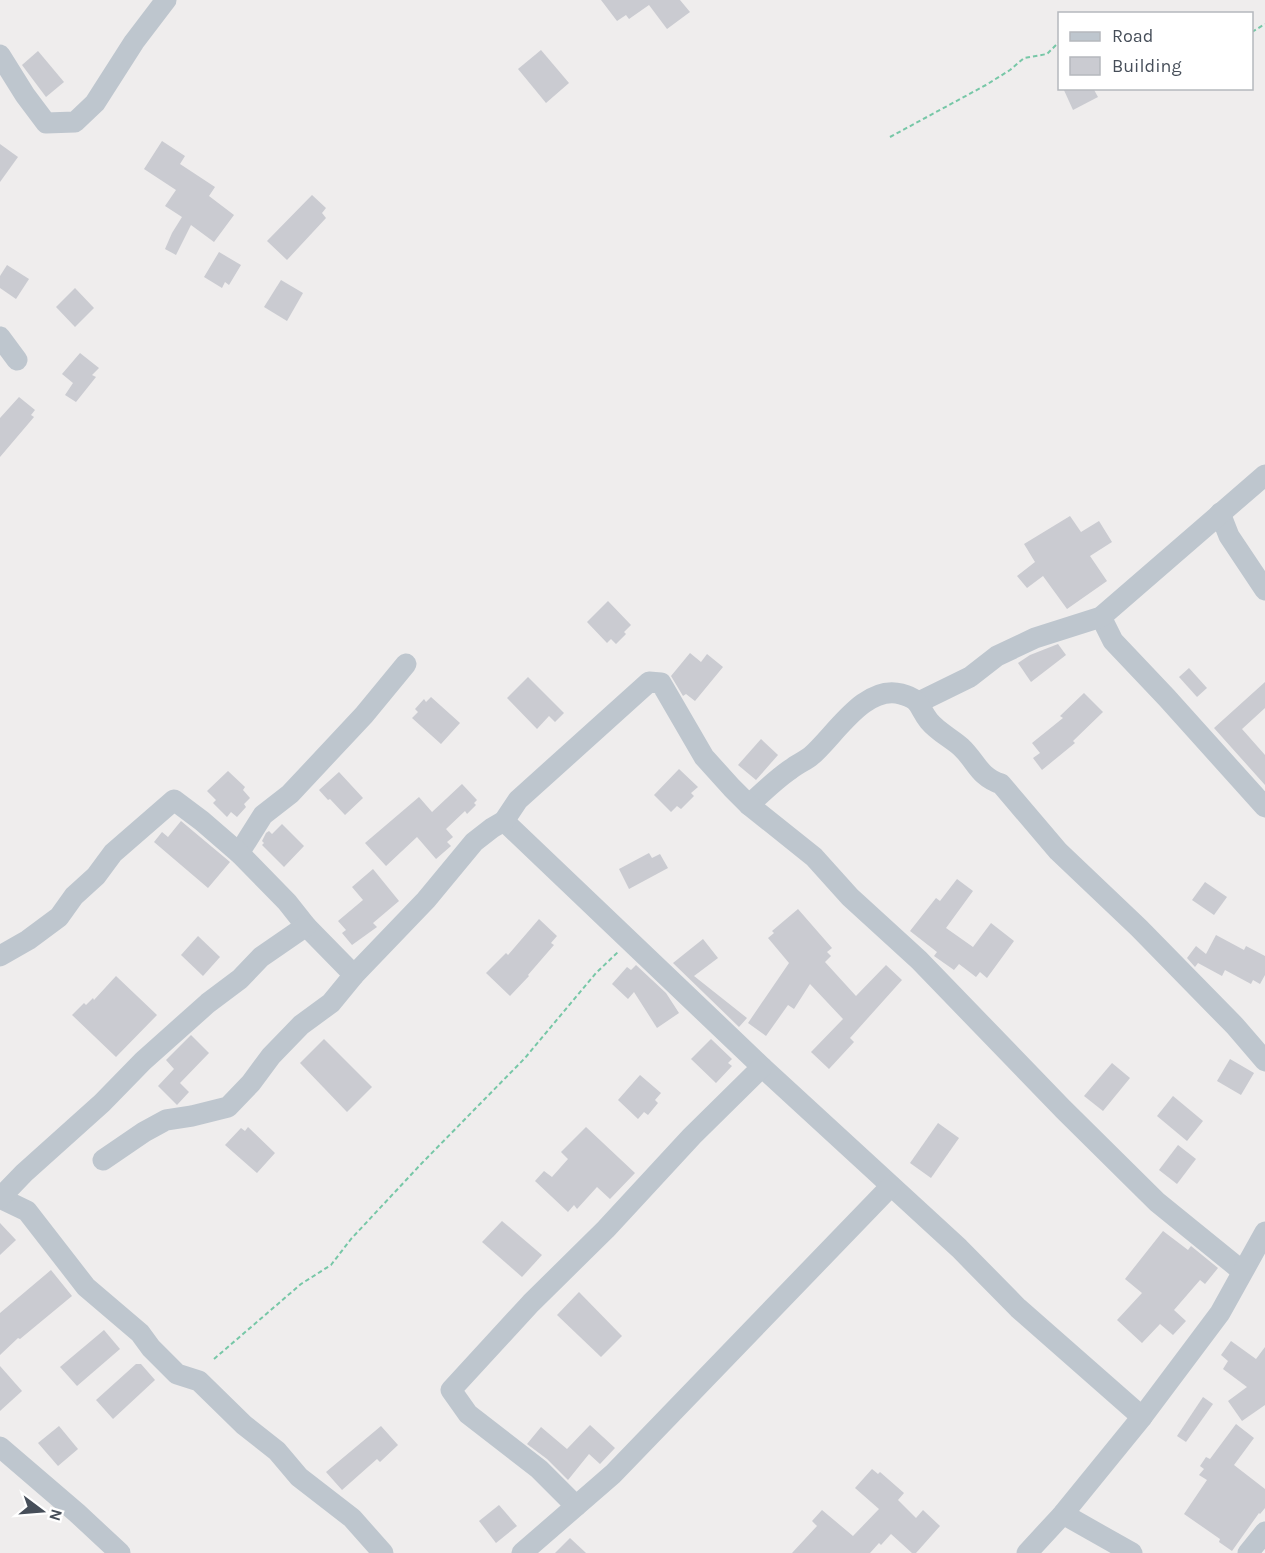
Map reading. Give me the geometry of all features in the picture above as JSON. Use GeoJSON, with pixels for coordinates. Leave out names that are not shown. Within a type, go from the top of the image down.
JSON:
{"type":"FeatureCollection","features":[{"type":"Feature","properties":{"kind":"street"},"geometry":{"type":"LineString","coordinates":[[0,55],[46,123],[75,122],[95,103],[134,42],[166,0]]}},
{"type":"Feature","properties":{"kind":"street"},"geometry":{"type":"LineString","coordinates":[[0,337],[17,360]]}},
{"type":"Feature","properties":{"kind":"street"},"geometry":{"type":"LineString","coordinates":[[919,702],[970,676],[997,656],[1035,638],[1101,617],[1265,475]]}},
{"type":"Feature","properties":{"kind":"street"},"geometry":{"type":"LineString","coordinates":[[1221,513],[1229,536],[1265,590]]}},
{"type":"Feature","properties":{"kind":"street"},"geometry":{"type":"LineString","coordinates":[[1101,617],[1113,641],[1265,807]]}},
{"type":"Feature","properties":{"kind":"street"},"geometry":{"type":"LineString","coordinates":[[239,853],[263,815],[290,794],[364,715],[406,664]]}},
{"type":"Feature","properties":{"kind":"street"},"geometry":{"type":"LineString","coordinates":[[103,1160],[166,1120],[228,1107],[301,1025],[331,1003],[354,975],[426,900],[474,842],[504,821],[518,800],[649,682],[661,683],[704,757],[749,805],[814,856],[850,897],[919,960],[1063,1109],[1157,1202],[1242,1272]]}},
{"type":"Feature","properties":{"kind":"street"},"geometry":{"type":"LineString","coordinates":[[749,805],[792,768],[809,758],[834,735],[838,724],[870,698],[891,692],[902,694],[919,702],[929,721],[961,748],[988,780],[1000,784],[1058,851],[1138,927],[1235,1026],[1265,1061]]}},
{"type":"Feature","properties":{"kind":"street"},"geometry":{"type":"LineString","coordinates":[[0,956],[28,940],[59,917],[75,896],[96,876],[113,853],[174,800],[202,820],[239,853],[354,975]]}},
{"type":"Feature","properties":{"kind":"street"},"geometry":{"type":"LineString","coordinates":[[504,821],[609,920],[629,942],[644,953],[762,1067],[958,1248],[1018,1308],[1142,1416]]}},
{"type":"Feature","properties":{"kind":"street"},"geometry":{"type":"LineString","coordinates":[[306,926],[261,957],[240,978],[208,1003],[143,1061],[0,1198],[27,1211],[86,1287],[140,1333],[151,1348],[177,1374],[199,1381],[244,1425],[277,1451],[299,1477],[352,1518],[383,1553]]}},
{"type":"Feature","properties":{"kind":"street"},"geometry":{"type":"LineString","coordinates":[[576,1506],[539,1469],[468,1414],[451,1390],[692,1136],[762,1067]]}},
{"type":"Feature","properties":{"kind":"street"},"geometry":{"type":"LineString","coordinates":[[522,1553],[613,1474],[891,1186]]}},
{"type":"Feature","properties":{"kind":"street"},"geometry":{"type":"LineString","coordinates":[[1027,1553],[1063,1514],[1142,1416],[1220,1313],[1265,1232]]}},
{"type":"Feature","properties":{"kind":"street"},"geometry":{"type":"LineString","coordinates":[[0,1447],[120,1553]]}},
{"type":"Feature","properties":{"kind":"street"},"geometry":{"type":"LineString","coordinates":[[1063,1514],[1132,1553]]}},
{"type":"Feature","properties":{"kind":"street"},"geometry":{"type":"LineString","coordinates":[[1248,1553],[1265,1532]]}},
{"type":"Feature","properties":{"kind":"path"},"geometry":{"type":"LineString","coordinates":[[890,137],[986,85],[1010,70],[1024,57],[1047,54],[1058,42]]}},
{"type":"Feature","properties":{"kind":"path"},"geometry":{"type":"LineString","coordinates":[[214,1359],[302,1284],[331,1265],[351,1239],[415,1170],[525,1058],[596,973],[629,942]]}},
{"type":"Feature","properties":{"kind":"building"},"geometry":{"type":"Polygon","coordinates":[[[601,0],[680,0],[690,12],[667,29],[649,5],[629,19],[626,15],[617,21],[601,0]]]}},
{"type":"Feature","properties":{"kind":"building"},"geometry":{"type":"Polygon","coordinates":[[[541,50],[569,83],[546,103],[518,69],[541,50]]]}},
{"type":"Feature","properties":{"kind":"building"},"geometry":{"type":"Polygon","coordinates":[[[38,51],[64,82],[46,97],[22,65],[38,51]]]}},
{"type":"Feature","properties":{"kind":"building"},"geometry":{"type":"Polygon","coordinates":[[[1064,90],[1094,90],[1098,97],[1073,110],[1064,90]]]}},
{"type":"Feature","properties":{"kind":"building"},"geometry":{"type":"Polygon","coordinates":[[[162,141],[185,156],[180,164],[215,187],[209,196],[234,215],[214,242],[191,225],[176,255],[165,249],[182,217],[165,206],[176,190],[144,169],[162,141]]]}},
{"type":"Feature","properties":{"kind":"building"},"geometry":{"type":"Polygon","coordinates":[[[0,144],[18,157],[0,182],[0,144]]]}},
{"type":"Feature","properties":{"kind":"building"},"geometry":{"type":"Polygon","coordinates":[[[312,195],[326,208],[322,213],[326,218],[287,260],[267,241],[312,195]]]}},
{"type":"Feature","properties":{"kind":"building"},"geometry":{"type":"Polygon","coordinates":[[[219,252],[241,265],[229,285],[225,282],[222,288],[204,277],[219,252]]]}},
{"type":"Feature","properties":{"kind":"building"},"geometry":{"type":"Polygon","coordinates":[[[7,265],[29,279],[16,299],[0,288],[0,276],[7,265]]]}},
{"type":"Feature","properties":{"kind":"building"},"geometry":{"type":"Polygon","coordinates":[[[281,280],[303,293],[287,321],[264,307],[281,280]]]}},
{"type":"Feature","properties":{"kind":"building"},"geometry":{"type":"Polygon","coordinates":[[[75,288],[94,308],[75,327],[56,307],[75,288]]]}},
{"type":"Feature","properties":{"kind":"building"},"geometry":{"type":"Polygon","coordinates":[[[80,353],[99,368],[92,375],[96,377],[76,402],[65,395],[73,383],[62,374],[80,353]]]}},
{"type":"Feature","properties":{"kind":"building"},"geometry":{"type":"Polygon","coordinates":[[[19,397],[35,410],[31,415],[34,417],[0,457],[0,418],[19,397]]]}},
{"type":"Feature","properties":{"kind":"building"},"geometry":{"type":"Polygon","coordinates":[[[1070,516],[1081,532],[1099,521],[1112,542],[1090,556],[1107,581],[1067,609],[1043,576],[1027,588],[1017,576],[1035,562],[1024,544],[1070,516]]]}},
{"type":"Feature","properties":{"kind":"building"},"geometry":{"type":"Polygon","coordinates":[[[608,601],[631,625],[616,644],[611,639],[607,643],[587,622],[608,601]]]}},
{"type":"Feature","properties":{"kind":"building"},"geometry":{"type":"Polygon","coordinates":[[[1058,644],[1066,655],[1031,682],[1018,663],[1030,655],[1058,644]]]}},
{"type":"Feature","properties":{"kind":"building"},"geometry":{"type":"Polygon","coordinates":[[[690,653],[701,662],[707,654],[723,667],[695,701],[686,694],[683,696],[671,676],[690,653]]]}},
{"type":"Feature","properties":{"kind":"building"},"geometry":{"type":"Polygon","coordinates":[[[1189,668],[1207,688],[1197,697],[1179,677],[1189,668]]]}},
{"type":"Feature","properties":{"kind":"building"},"geometry":{"type":"Polygon","coordinates":[[[528,677],[564,713],[555,722],[549,716],[537,729],[507,698],[528,677]]]}},
{"type":"Feature","properties":{"kind":"building"},"geometry":{"type":"Polygon","coordinates":[[[1265,682],[1265,708],[1242,729],[1265,755],[1265,785],[1214,728],[1265,682]]]}},
{"type":"Feature","properties":{"kind":"building"},"geometry":{"type":"Polygon","coordinates":[[[1084,693],[1103,712],[1073,741],[1075,743],[1042,770],[1033,758],[1040,753],[1032,743],[1063,718],[1060,716],[1084,693]]]}},
{"type":"Feature","properties":{"kind":"building"},"geometry":{"type":"Polygon","coordinates":[[[431,697],[460,723],[441,744],[412,718],[418,712],[415,709],[424,699],[426,702],[431,697]]]}},
{"type":"Feature","properties":{"kind":"building"},"geometry":{"type":"Polygon","coordinates":[[[761,739],[778,755],[756,780],[738,765],[761,739]]]}},
{"type":"Feature","properties":{"kind":"building"},"geometry":{"type":"Polygon","coordinates":[[[679,769],[698,787],[691,793],[694,796],[681,809],[677,806],[671,812],[654,795],[679,769]]]}},
{"type":"Feature","properties":{"kind":"building"},"geometry":{"type":"Polygon","coordinates":[[[228,771],[245,787],[243,790],[250,798],[237,817],[231,812],[227,817],[213,803],[216,800],[207,791],[228,771]]]}},
{"type":"Feature","properties":{"kind":"building"},"geometry":{"type":"Polygon","coordinates":[[[339,772],[363,798],[345,815],[319,790],[339,772]]]}},
{"type":"Feature","properties":{"kind":"building"},"geometry":{"type":"Polygon","coordinates":[[[462,784],[477,800],[474,803],[476,805],[467,814],[465,811],[446,829],[453,837],[447,842],[451,846],[436,859],[417,837],[386,866],[365,843],[419,797],[432,812],[462,784]]]}},
{"type":"Feature","properties":{"kind":"building"},"geometry":{"type":"Polygon","coordinates":[[[181,821],[230,862],[208,888],[154,842],[162,832],[168,837],[181,821]]]}},
{"type":"Feature","properties":{"kind":"building"},"geometry":{"type":"Polygon","coordinates":[[[282,824],[304,846],[284,867],[262,845],[266,833],[269,831],[272,834],[282,824]]]}},
{"type":"Feature","properties":{"kind":"building"},"geometry":{"type":"Polygon","coordinates":[[[649,853],[652,858],[660,854],[668,868],[629,889],[619,869],[649,853]]]}},
{"type":"Feature","properties":{"kind":"building"},"geometry":{"type":"Polygon","coordinates":[[[373,869],[399,901],[373,923],[377,927],[352,945],[342,933],[346,930],[338,921],[363,900],[352,887],[373,869]]]}},
{"type":"Feature","properties":{"kind":"building"},"geometry":{"type":"Polygon","coordinates":[[[957,879],[973,891],[946,928],[973,947],[991,923],[1014,941],[987,978],[980,972],[976,977],[959,964],[954,970],[934,956],[937,952],[910,931],[936,898],[940,901],[957,879]]]}},
{"type":"Feature","properties":{"kind":"building"},"geometry":{"type":"Polygon","coordinates":[[[1205,882],[1227,897],[1214,915],[1192,900],[1205,882]]]}},
{"type":"Feature","properties":{"kind":"building"},"geometry":{"type":"Polygon","coordinates":[[[798,909],[832,948],[827,952],[831,956],[825,962],[856,996],[886,965],[902,980],[850,1038],[854,1042],[829,1069],[811,1052],[843,1019],[810,984],[794,1009],[788,1005],[766,1036],[748,1023],[789,963],[768,938],[774,933],[772,931],[798,909]]]}},
{"type":"Feature","properties":{"kind":"building"},"geometry":{"type":"Polygon","coordinates":[[[539,919],[557,936],[551,943],[554,945],[510,996],[486,973],[506,953],[508,955],[539,919]]]}},
{"type":"Feature","properties":{"kind":"building"},"geometry":{"type":"Polygon","coordinates":[[[1216,935],[1244,950],[1246,946],[1265,956],[1265,975],[1260,984],[1253,980],[1251,984],[1225,970],[1222,976],[1198,963],[1195,967],[1187,958],[1196,946],[1206,954],[1216,935]]]}},
{"type":"Feature","properties":{"kind":"building"},"geometry":{"type":"Polygon","coordinates":[[[198,936],[220,957],[203,976],[181,955],[198,936]]]}},
{"type":"Feature","properties":{"kind":"building"},"geometry":{"type":"Polygon","coordinates":[[[703,939],[718,958],[694,976],[747,1018],[739,1027],[673,963],[703,939]]]}},
{"type":"Feature","properties":{"kind":"building"},"geometry":{"type":"Polygon","coordinates":[[[636,965],[666,993],[679,1013],[657,1028],[634,992],[628,999],[612,984],[627,967],[631,970],[636,965]]]}},
{"type":"Feature","properties":{"kind":"building"},"geometry":{"type":"Polygon","coordinates":[[[116,976],[157,1015],[116,1057],[72,1015],[84,1003],[86,1005],[93,998],[94,1000],[116,976]]]}},
{"type":"Feature","properties":{"kind":"building"},"geometry":{"type":"Polygon","coordinates":[[[191,1035],[209,1053],[180,1083],[189,1092],[177,1105],[158,1086],[174,1069],[166,1060],[191,1035]]]}},
{"type":"Feature","properties":{"kind":"building"},"geometry":{"type":"Polygon","coordinates":[[[324,1039],[372,1087],[347,1112],[300,1063],[324,1039]]]}},
{"type":"Feature","properties":{"kind":"building"},"geometry":{"type":"Polygon","coordinates":[[[711,1039],[732,1059],[728,1063],[732,1066],[716,1083],[691,1059],[711,1039]]]}},
{"type":"Feature","properties":{"kind":"building"},"geometry":{"type":"Polygon","coordinates":[[[1230,1059],[1254,1073],[1241,1095],[1217,1081],[1230,1059]]]}},
{"type":"Feature","properties":{"kind":"building"},"geometry":{"type":"Polygon","coordinates":[[[1112,1063],[1130,1078],[1103,1111],[1084,1096],[1112,1063]]]}},
{"type":"Feature","properties":{"kind":"building"},"geometry":{"type":"Polygon","coordinates":[[[640,1075],[661,1093],[655,1100],[658,1103],[648,1115],[644,1112],[638,1119],[618,1100],[640,1075]]]}},
{"type":"Feature","properties":{"kind":"building"},"geometry":{"type":"Polygon","coordinates":[[[1173,1096],[1203,1121],[1187,1141],[1157,1116],[1173,1096]]]}},
{"type":"Feature","properties":{"kind":"building"},"geometry":{"type":"Polygon","coordinates":[[[938,1123],[959,1138],[931,1178],[910,1163],[938,1123]]]}},
{"type":"Feature","properties":{"kind":"building"},"geometry":{"type":"Polygon","coordinates":[[[248,1127],[275,1153],[257,1173],[225,1145],[241,1128],[245,1131],[248,1127]]]}},
{"type":"Feature","properties":{"kind":"building"},"geometry":{"type":"Polygon","coordinates":[[[586,1127],[635,1173],[610,1199],[597,1187],[577,1209],[574,1205],[568,1212],[535,1181],[544,1171],[552,1177],[568,1159],[561,1152],[586,1127]]]}},
{"type":"Feature","properties":{"kind":"building"},"geometry":{"type":"Polygon","coordinates":[[[1178,1145],[1196,1159],[1177,1184],[1159,1170],[1178,1145]]]}},
{"type":"Feature","properties":{"kind":"building"},"geometry":{"type":"Polygon","coordinates":[[[502,1221],[542,1255],[522,1277],[482,1242],[502,1221]]]}},
{"type":"Feature","properties":{"kind":"building"},"geometry":{"type":"Polygon","coordinates":[[[0,1223],[16,1240],[0,1255],[0,1223]]]}},
{"type":"Feature","properties":{"kind":"building"},"geometry":{"type":"Polygon","coordinates":[[[1163,1231],[1188,1250],[1191,1246],[1218,1268],[1205,1284],[1200,1280],[1174,1310],[1186,1321],[1173,1335],[1160,1324],[1142,1343],[1117,1320],[1142,1293],[1125,1279],[1163,1231]]]}},
{"type":"Feature","properties":{"kind":"building"},"geometry":{"type":"Polygon","coordinates":[[[51,1270],[72,1296],[0,1355],[0,1313],[51,1270]]]}},
{"type":"Feature","properties":{"kind":"building"},"geometry":{"type":"Polygon","coordinates":[[[579,1292],[622,1336],[601,1357],[557,1315],[579,1292]]]}},
{"type":"Feature","properties":{"kind":"building"},"geometry":{"type":"Polygon","coordinates":[[[104,1330],[120,1349],[77,1386],[60,1367],[104,1330]]]}},
{"type":"Feature","properties":{"kind":"building"},"geometry":{"type":"Polygon","coordinates":[[[1231,1341],[1256,1359],[1265,1347],[1265,1405],[1242,1421],[1228,1401],[1247,1387],[1223,1369],[1228,1361],[1221,1355],[1231,1341]]]}},
{"type":"Feature","properties":{"kind":"building"},"geometry":{"type":"Polygon","coordinates":[[[136,1364],[141,1364],[155,1380],[113,1419],[96,1400],[136,1364]]]}},
{"type":"Feature","properties":{"kind":"building"},"geometry":{"type":"Polygon","coordinates":[[[0,1366],[22,1391],[0,1411],[0,1366]]]}},
{"type":"Feature","properties":{"kind":"building"},"geometry":{"type":"Polygon","coordinates":[[[1203,1397],[1213,1404],[1186,1442],[1177,1436],[1203,1397]]]}},
{"type":"Feature","properties":{"kind":"building"},"geometry":{"type":"Polygon","coordinates":[[[1236,1424],[1254,1438],[1234,1465],[1265,1489],[1265,1508],[1232,1551],[1219,1542],[1220,1539],[1184,1514],[1207,1480],[1199,1475],[1204,1469],[1200,1466],[1206,1457],[1210,1459],[1236,1424]]]}},
{"type":"Feature","properties":{"kind":"building"},"geometry":{"type":"Polygon","coordinates":[[[590,1425],[615,1448],[600,1464],[589,1454],[568,1480],[547,1459],[527,1444],[541,1427],[567,1449],[590,1425]]]}},
{"type":"Feature","properties":{"kind":"building"},"geometry":{"type":"Polygon","coordinates":[[[59,1426],[78,1449],[58,1466],[38,1443],[59,1426]]]}},
{"type":"Feature","properties":{"kind":"building"},"geometry":{"type":"Polygon","coordinates":[[[381,1426],[398,1445],[380,1462],[377,1459],[342,1490],[326,1472],[381,1426]]]}},
{"type":"Feature","properties":{"kind":"building"},"geometry":{"type":"Polygon","coordinates":[[[872,1469],[878,1474],[880,1472],[904,1493],[898,1500],[916,1518],[923,1510],[940,1526],[916,1553],[912,1553],[891,1534],[870,1553],[792,1553],[817,1526],[812,1521],[822,1510],[853,1536],[879,1509],[855,1488],[872,1469]]]}},
{"type":"Feature","properties":{"kind":"building"},"geometry":{"type":"Polygon","coordinates":[[[499,1505],[517,1526],[496,1543],[479,1521],[499,1505]]]}},
{"type":"Feature","properties":{"kind":"building"},"geometry":{"type":"Polygon","coordinates":[[[570,1538],[586,1553],[555,1553],[570,1538]]]}}]}
